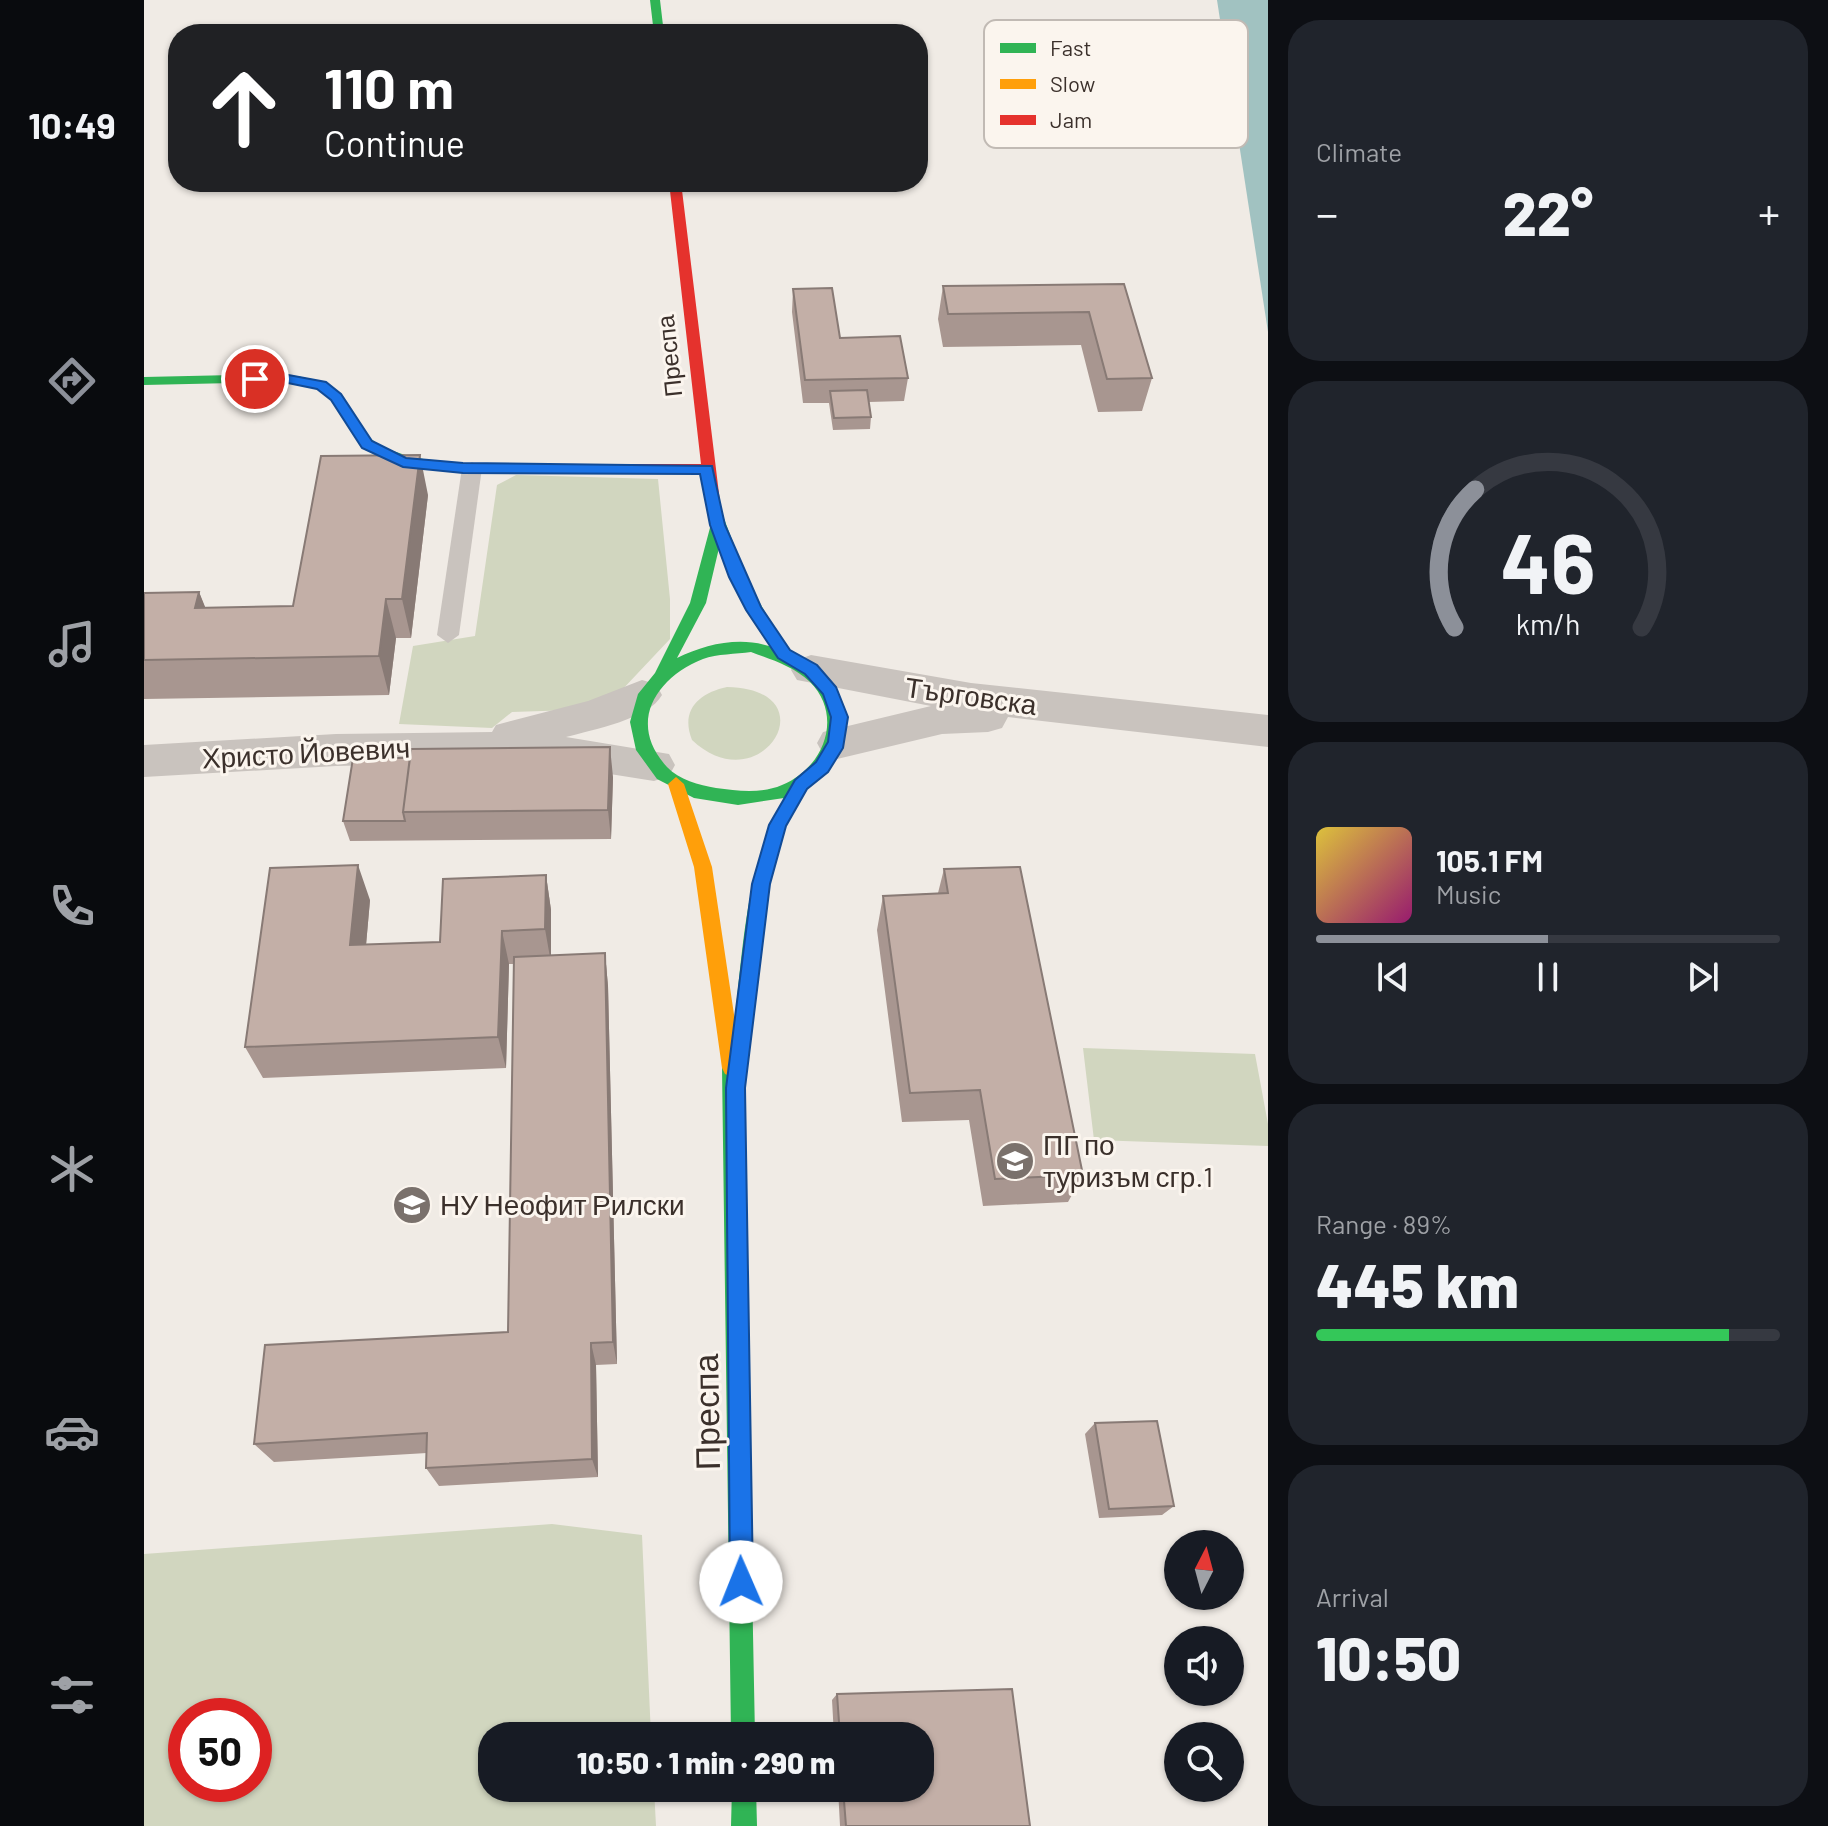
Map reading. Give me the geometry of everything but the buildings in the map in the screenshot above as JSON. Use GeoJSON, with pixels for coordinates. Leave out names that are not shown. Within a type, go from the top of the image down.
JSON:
{"type":"FeatureCollection","features":[{"type":"Feature","properties":{"kind":"main road"},"geometry":{"type":"LineString","coordinates":[[655,0],[658,24]]}},
{"type":"Feature","properties":{"kind":"main road","name":"Преспа"},"geometry":{"type":"LineString","coordinates":[[676,192],[707,469],[717,525],[737,577],[798,662]]}},
{"type":"Feature","properties":{"kind":"main road"},"geometry":{"type":"LineString","coordinates":[[144,381],[283,378],[321,385],[336,397],[367,444],[403,462],[472,468],[707,469]]}},
{"type":"Feature","properties":{"kind":"main road","name":"Преспа"},"geometry":{"type":"LineString","coordinates":[[652,683],[693,621],[709,578],[717,525]]}},
{"type":"Feature","properties":{"kind":"main road"},"geometry":{"type":"LineString","coordinates":[[752,646],[798,662],[830,691],[839,717],[837,743],[822,767],[801,784],[772,797],[739,801],[706,796],[665,774],[640,742],[637,717],[652,683],[688,655],[719,647],[752,646]]}},
{"type":"Feature","properties":{"kind":"main road","name":"Преспа"},"geometry":{"type":"LineString","coordinates":[[665,774],[703,867],[735,1088],[743,1722]]}},
{"type":"Feature","properties":{"kind":"main road","name":"Преспа"},"geometry":{"type":"LineString","coordinates":[[735,1088],[761,884],[778,825],[801,784]]}},
{"type":"Feature","properties":{"kind":"main road"},"geometry":{"type":"LineString","coordinates":[[744,1802],[744,1826]]}},
{"type":"Feature","properties":{"kind":"street","name":"Търговска"},"geometry":{"type":"LineString","coordinates":[[798,662],[971,698],[1268,731]]}},
{"type":"Feature","properties":{"kind":"street","name":"Христо Йовевич"},"geometry":{"type":"LineString","coordinates":[[468,744],[559,726],[652,683]]}},
{"type":"Feature","properties":{"kind":"street","name":"Търговска"},"geometry":{"type":"LineString","coordinates":[[837,743],[942,719],[1005,716],[1131,718]]}},
{"type":"Feature","properties":{"kind":"street","name":"Христо Йовевич"},"geometry":{"type":"LineString","coordinates":[[144,761],[468,744],[606,756],[665,774]]}},
{"type":"Feature","properties":{"kind":"lane"},"geometry":{"type":"LineString","coordinates":[[448,635],[472,468]]}},
{"type":"Feature","properties":{"kind":"green space"},"geometry":{"type":"Polygon","coordinates":[[[516,475],[658,479],[670,599],[670,639],[604,709],[512,712],[492,728],[399,724],[413,646],[475,636],[497,485],[516,475]]]}},
{"type":"Feature","properties":{"kind":"green space"},"geometry":{"type":"Polygon","coordinates":[[[727,687],[758,693],[776,705],[780,722],[775,739],[761,752],[741,759],[718,756],[692,740],[688,720],[694,704],[700,698],[727,687]]]}},
{"type":"Feature","properties":{"kind":"green space"},"geometry":{"type":"Polygon","coordinates":[[[1083,1048],[1255,1054],[1268,1124],[1268,1146],[1094,1140],[1083,1048]]]}},
{"type":"Feature","properties":{"kind":"green space"},"geometry":{"type":"Polygon","coordinates":[[[552,1524],[642,1535],[650,1722],[478,1722],[478,1802],[655,1802],[656,1826],[144,1826],[144,1554],[552,1524]]]}},
{"type":"Feature","properties":{"kind":"water"},"geometry":{"type":"Polygon","coordinates":[[[1217,0],[1268,0],[1268,332],[1240,148],[1248,148],[1248,20],[1220,20],[1217,0]]]}},
{"type":"Feature","properties":{"kind":"traffic: fast"},"geometry":{"type":"LineString","coordinates":[[655,0],[658,24]]}},
{"type":"Feature","properties":{"kind":"traffic: fast"},"geometry":{"type":"LineString","coordinates":[[144,381],[283,378],[321,385],[336,397],[367,444],[403,462],[472,468],[591,469]]}},
{"type":"Feature","properties":{"kind":"traffic: fast"},"geometry":{"type":"LineString","coordinates":[[714,510],[737,577],[784,654]]}},
{"type":"Feature","properties":{"kind":"traffic: fast"},"geometry":{"type":"LineString","coordinates":[[662,671],[698,603],[717,527]]}},
{"type":"Feature","properties":{"kind":"traffic: fast"},"geometry":{"type":"LineString","coordinates":[[752,646],[792,661],[827,691],[837,722],[835,737],[817,768],[788,790],[738,798],[694,791],[663,774],[644,750],[638,722],[646,694],[667,670],[703,653],[752,646]]}},
{"type":"Feature","properties":{"kind":"traffic: fast"},"geometry":{"type":"LineString","coordinates":[[742,1034],[761,884],[778,825],[801,784]]}},
{"type":"Feature","properties":{"kind":"traffic: fast"},"geometry":{"type":"LineString","coordinates":[[732,1068],[743,1722]]}},
{"type":"Feature","properties":{"kind":"traffic: fast"},"geometry":{"type":"LineString","coordinates":[[744,1802],[744,1826]]}},
{"type":"Feature","properties":{"kind":"traffic: slow"},"geometry":{"type":"LineString","coordinates":[[676,784],[703,867],[732,1068]]}},
{"type":"Feature","properties":{"kind":"traffic: jam"},"geometry":{"type":"LineString","coordinates":[[676,192],[714,510]]}},
{"type":"Feature","properties":{"kind":"traffic: jam"},"geometry":{"type":"LineString","coordinates":[[591,469],[707,469]]}},
{"type":"Feature","properties":{"kind":"place","name":"ПГ по туризъм сгр.1"},"geometry":{"type":"Point","coordinates":[1015,1161]}},
{"type":"Feature","properties":{"kind":"place","name":"НУ Неофит Рилски"},"geometry":{"type":"Point","coordinates":[412,1205]}},
{"type":"Feature","properties":{"kind":"route"},"geometry":{"type":"LineString","coordinates":[[255,379],[283,378],[321,385],[336,397],[367,444],[403,462],[463,468],[707,469],[717,525],[737,577],[754,610],[784,654],[811,670],[830,691],[839,717],[837,743],[822,767],[801,784],[778,825],[761,884],[735,1088],[741,1582]]}}]}
